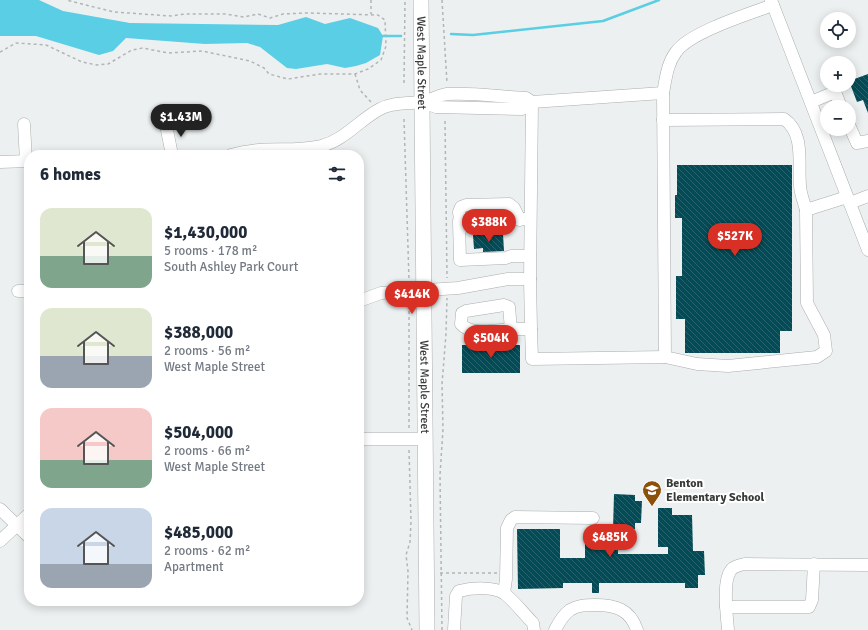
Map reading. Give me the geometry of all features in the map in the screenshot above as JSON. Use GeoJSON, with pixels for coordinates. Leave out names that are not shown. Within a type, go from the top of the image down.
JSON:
{"type":"FeatureCollection","features":[{"type":"Feature","properties":{"kind":"main road","name":"West Maple Street"},"geometry":{"type":"LineString","coordinates":[[421,0],[425,289],[427,630]]}},
{"type":"Feature","properties":{"kind":"street"},"geometry":{"type":"LineString","coordinates":[[664,357],[663,93],[667,70],[676,52],[682,45],[705,32],[772,2],[868,250]]}},
{"type":"Feature","properties":{"kind":"street"},"geometry":{"type":"LineString","coordinates":[[811,102],[835,92],[838,100]]}},
{"type":"Feature","properties":{"kind":"street"},"geometry":{"type":"LineString","coordinates":[[252,150],[323,150],[381,108],[396,103],[422,102],[446,94],[526,98],[532,102],[663,93]]}},
{"type":"Feature","properties":{"kind":"street"},"geometry":{"type":"LineString","coordinates":[[532,102],[525,219],[530,256],[532,359],[664,357],[697,364],[728,366],[817,357],[826,351],[824,335],[807,303],[806,210],[800,187],[799,144],[790,123],[784,119],[663,120]]}},
{"type":"Feature","properties":{"kind":"street"},"geometry":{"type":"LineString","coordinates":[[24,124],[27,150]]}},
{"type":"Feature","properties":{"kind":"street"},"geometry":{"type":"LineString","coordinates":[[166,125],[171,150]]}},
{"type":"Feature","properties":{"kind":"street"},"geometry":{"type":"LineString","coordinates":[[854,136],[857,143],[868,141]]}},
{"type":"Feature","properties":{"kind":"street"},"geometry":{"type":"LineString","coordinates":[[0,162],[24,161]]}},
{"type":"Feature","properties":{"kind":"street"},"geometry":{"type":"LineString","coordinates":[[806,210],[868,196]]}},
{"type":"Feature","properties":{"kind":"street"},"geometry":{"type":"LineString","coordinates":[[525,219],[459,221],[460,260],[530,256]]}},
{"type":"Feature","properties":{"kind":"street"},"geometry":{"type":"LineString","coordinates":[[364,299],[381,293],[458,288],[508,279],[530,279]]}},
{"type":"Feature","properties":{"kind":"street"},"geometry":{"type":"LineString","coordinates":[[511,329],[531,329]]}},
{"type":"Feature","properties":{"kind":"street"},"geometry":{"type":"LineString","coordinates":[[364,439],[426,439]]}},
{"type":"Feature","properties":{"kind":"street"},"geometry":{"type":"LineString","coordinates":[[0,509],[24,532]]}},
{"type":"Feature","properties":{"kind":"street"},"geometry":{"type":"LineString","coordinates":[[504,593],[506,578],[507,528],[511,520],[515,517],[593,518]]}},
{"type":"Feature","properties":{"kind":"street"},"geometry":{"type":"LineString","coordinates":[[0,542],[24,519]]}},
{"type":"Feature","properties":{"kind":"street"},"geometry":{"type":"LineString","coordinates":[[728,630],[726,607],[727,579],[730,571],[735,566],[745,564],[868,565]]}},
{"type":"Feature","properties":{"kind":"street"},"geometry":{"type":"LineString","coordinates":[[726,607],[809,607],[812,600],[814,564]]}},
{"type":"Feature","properties":{"kind":"street"},"geometry":{"type":"LineString","coordinates":[[454,630],[456,596],[459,591],[467,589],[496,590],[504,593],[533,623],[534,630]]}},
{"type":"Feature","properties":{"kind":"street"},"geometry":{"type":"LineString","coordinates":[[556,630],[561,619],[570,610],[584,604],[612,605],[628,615],[637,630]]}},
{"type":"Feature","properties":{"kind":"path"},"geometry":{"type":"LineString","coordinates":[[0,52],[16,43],[46,45],[82,62],[96,65],[108,64],[132,50],[143,48],[168,53],[202,51],[250,61],[264,68],[269,74],[288,79],[320,74],[356,74],[368,69],[381,60],[386,46],[385,20],[378,15],[372,14],[307,13],[283,14],[270,18],[258,14],[244,17],[225,14],[185,14],[172,16],[114,12],[66,0]]}},
{"type":"Feature","properties":{"kind":"path"},"geometry":{"type":"LineString","coordinates":[[371,0],[372,14]]}},
{"type":"Feature","properties":{"kind":"path"},"geometry":{"type":"LineString","coordinates":[[404,83],[405,0]]}},
{"type":"Feature","properties":{"kind":"path"},"geometry":{"type":"LineString","coordinates":[[442,0],[447,83]]}},
{"type":"Feature","properties":{"kind":"path"},"geometry":{"type":"LineString","coordinates":[[356,74],[360,90],[371,102]]}},
{"type":"Feature","properties":{"kind":"path"},"geometry":{"type":"LineString","coordinates":[[404,119],[410,268],[409,439],[411,521],[410,542],[406,555],[408,571],[407,618],[412,630]]}},
{"type":"Feature","properties":{"kind":"path"},"geometry":{"type":"LineString","coordinates":[[442,630],[440,573],[442,384],[446,334],[447,289],[445,121]]}},
{"type":"Feature","properties":{"kind":"path"},"geometry":{"type":"LineString","coordinates":[[440,573],[498,573]]}},
{"type":"Feature","properties":{"kind":"water"},"geometry":{"type":"Polygon","coordinates":[[[0,0],[39,0],[63,11],[130,23],[278,25],[306,17],[325,24],[350,18],[378,28],[383,36],[380,55],[366,63],[345,68],[327,64],[296,69],[287,68],[260,47],[247,43],[205,44],[126,38],[113,51],[99,55],[36,36],[0,36],[0,0]]]}},
{"type":"Feature","properties":{"kind":"building"},"geometry":{"type":"Polygon","coordinates":[[[868,74],[868,113],[863,100],[857,102],[853,92],[856,92],[856,78],[868,74]]]}},
{"type":"Feature","properties":{"kind":"building"},"geometry":{"type":"Polygon","coordinates":[[[677,165],[792,165],[792,331],[780,331],[780,353],[685,353],[685,319],[676,319],[676,276],[682,276],[682,218],[675,218],[677,165]]]}},
{"type":"Feature","properties":{"kind":"building"},"geometry":{"type":"Polygon","coordinates":[[[503,234],[504,251],[483,252],[483,248],[474,249],[473,235],[503,234]]]}},
{"type":"Feature","properties":{"kind":"building"},"geometry":{"type":"Polygon","coordinates":[[[462,345],[520,345],[520,373],[462,373],[462,345]]]}},
{"type":"Feature","properties":{"kind":"building"},"geometry":{"type":"Polygon","coordinates":[[[614,494],[635,495],[635,501],[642,501],[641,523],[635,523],[635,529],[613,529],[614,494]]]}},
{"type":"Feature","properties":{"kind":"building"},"geometry":{"type":"Polygon","coordinates":[[[658,508],[672,508],[672,515],[692,515],[693,551],[704,551],[705,575],[698,575],[698,588],[685,588],[685,583],[599,583],[599,593],[592,593],[592,583],[563,583],[563,588],[518,589],[517,529],[560,529],[560,558],[585,558],[585,531],[618,531],[618,554],[668,554],[668,547],[658,547],[658,508]]]}},
{"type":"Feature","properties":{"kind":"waterway"},"geometry":{"type":"LineString","coordinates":[[451,34],[473,35],[603,21],[659,0]]}},
{"type":"Feature","properties":{"kind":"waterway"},"geometry":{"type":"LineString","coordinates":[[383,36],[401,36]]}},
{"type":"Feature","properties":{"kind":"place","name":"Benton Elementary School"},"geometry":{"type":"Point","coordinates":[652,507]}}]}
